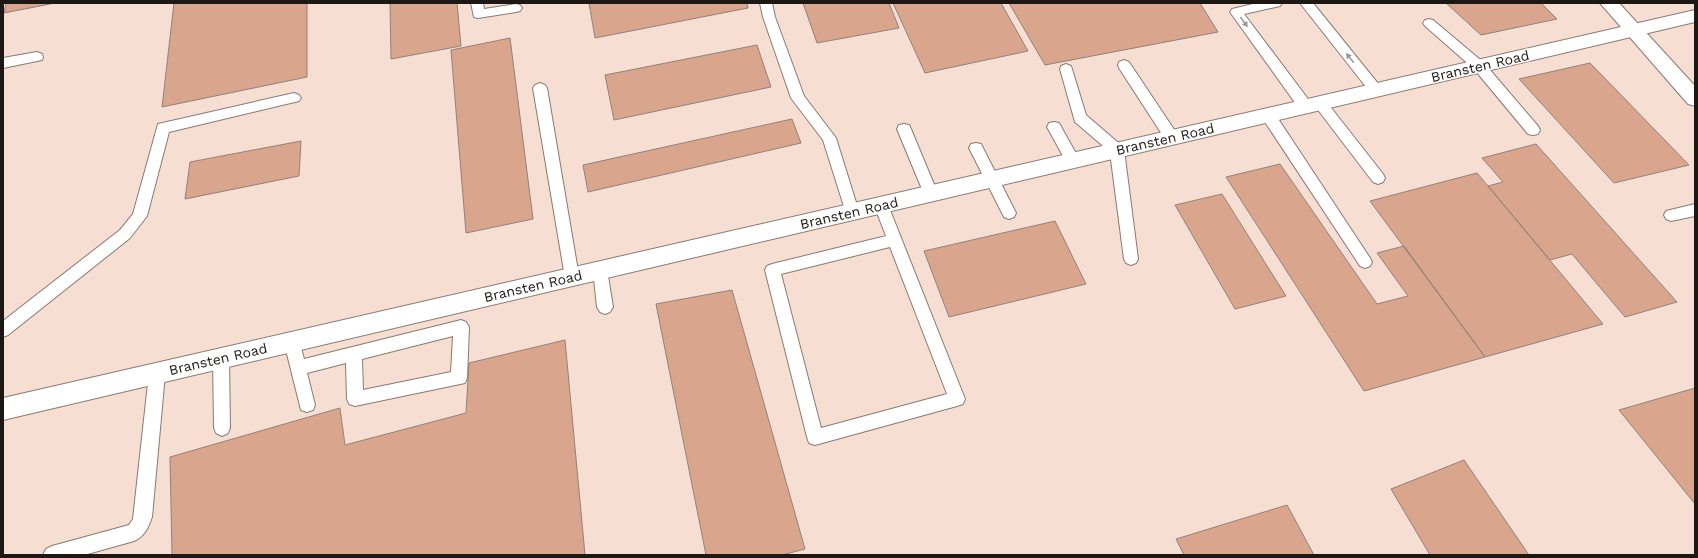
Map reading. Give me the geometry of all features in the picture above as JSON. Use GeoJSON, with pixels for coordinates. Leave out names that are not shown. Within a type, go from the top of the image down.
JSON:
{"type":"FeatureCollection","features":[{"type":"Feature","properties":{"kind":"street"},"geometry":{"type":"LineString","coordinates":[[1609,3],[1695,99]]}},
{"type":"Feature","properties":{"kind":"street","name":"Bransten Road"},"geometry":{"type":"LineString","coordinates":[[3,409],[1172,138],[1375,89],[1695,16]]}},
{"type":"Feature","properties":{"kind":"lane"},"geometry":{"type":"LineString","coordinates":[[478,3],[478,14],[516,8]]}},
{"type":"Feature","properties":{"kind":"lane"},"geometry":{"type":"LineString","coordinates":[[766,3],[769,17],[798,98],[829,138],[852,212]]}},
{"type":"Feature","properties":{"kind":"lane"},"geometry":{"type":"LineString","coordinates":[[1276,3],[1236,12],[1313,105],[1378,178]]}},
{"type":"Feature","properties":{"kind":"lane"},"geometry":{"type":"LineString","coordinates":[[1306,3],[1375,89]]}},
{"type":"Feature","properties":{"kind":"lane"},"geometry":{"type":"LineString","coordinates":[[1429,23],[1479,66],[1533,130]]}},
{"type":"Feature","properties":{"kind":"lane"},"geometry":{"type":"LineString","coordinates":[[3,63],[38,57]]}},
{"type":"Feature","properties":{"kind":"lane"},"geometry":{"type":"LineString","coordinates":[[1124,65],[1172,138]]}},
{"type":"Feature","properties":{"kind":"lane"},"geometry":{"type":"LineString","coordinates":[[1066,69],[1080,118],[1117,150],[1131,259]]}},
{"type":"Feature","properties":{"kind":"lane"},"geometry":{"type":"LineString","coordinates":[[540,88],[572,277]]}},
{"type":"Feature","properties":{"kind":"lane"},"geometry":{"type":"LineString","coordinates":[[3,330],[125,234],[140,216],[163,128],[294,98]]}},
{"type":"Feature","properties":{"kind":"lane"},"geometry":{"type":"LineString","coordinates":[[1268,115],[1365,262]]}},
{"type":"Feature","properties":{"kind":"lane"},"geometry":{"type":"LineString","coordinates":[[1054,127],[1073,160]]}},
{"type":"Feature","properties":{"kind":"lane"},"geometry":{"type":"LineString","coordinates":[[904,129],[931,194]]}},
{"type":"Feature","properties":{"kind":"lane"},"geometry":{"type":"LineString","coordinates":[[976,148],[1009,213]]}},
{"type":"Feature","properties":{"kind":"lane"},"geometry":{"type":"LineString","coordinates":[[881,205],[895,240],[957,399],[815,437],[772,270],[895,240]]}},
{"type":"Feature","properties":{"kind":"lane"},"geometry":{"type":"LineString","coordinates":[[1671,215],[1695,210]]}},
{"type":"Feature","properties":{"kind":"lane"},"geometry":{"type":"LineString","coordinates":[[600,270],[605,307]]}},
{"type":"Feature","properties":{"kind":"lane"},"geometry":{"type":"LineString","coordinates":[[298,368],[461,327],[459,378],[355,399],[354,354]]}},
{"type":"Feature","properties":{"kind":"lane"},"geometry":{"type":"LineString","coordinates":[[292,342],[307,405]]}},
{"type":"Feature","properties":{"kind":"lane"},"geometry":{"type":"LineString","coordinates":[[221,358],[222,428]]}},
{"type":"Feature","properties":{"kind":"lane"},"geometry":{"type":"LineString","coordinates":[[52,555],[134,532],[140,525],[143,517],[157,374]]}},
{"type":"Feature","properties":{"kind":"shaded area"},"geometry":{"type":"Polygon","coordinates":[[[3,3],[1695,3],[1695,555],[3,555],[3,3]]]}},
{"type":"Feature","properties":{"kind":"building"},"geometry":{"type":"Polygon","coordinates":[[[6,3],[55,3],[4,13],[6,3]]]}},
{"type":"Feature","properties":{"kind":"building"},"geometry":{"type":"Polygon","coordinates":[[[174,3],[307,3],[307,77],[162,107],[174,3]]]}},
{"type":"Feature","properties":{"kind":"building"},"geometry":{"type":"Polygon","coordinates":[[[390,3],[457,3],[461,46],[391,59],[390,3]]]}},
{"type":"Feature","properties":{"kind":"building"},"geometry":{"type":"Polygon","coordinates":[[[589,3],[747,3],[748,8],[595,38],[589,3]]]}},
{"type":"Feature","properties":{"kind":"building"},"geometry":{"type":"Polygon","coordinates":[[[803,3],[889,3],[899,28],[817,43],[803,3]]]}},
{"type":"Feature","properties":{"kind":"building"},"geometry":{"type":"Polygon","coordinates":[[[893,3],[1001,3],[1028,51],[925,73],[893,3]]]}},
{"type":"Feature","properties":{"kind":"building"},"geometry":{"type":"Polygon","coordinates":[[[1009,3],[1200,3],[1218,32],[1045,65],[1009,3]]]}},
{"type":"Feature","properties":{"kind":"building"},"geometry":{"type":"Polygon","coordinates":[[[1446,3],[1541,3],[1557,19],[1481,35],[1446,3]]]}},
{"type":"Feature","properties":{"kind":"building"},"geometry":{"type":"Polygon","coordinates":[[[510,38],[533,219],[466,233],[451,50],[510,38]]]}},
{"type":"Feature","properties":{"kind":"building"},"geometry":{"type":"Polygon","coordinates":[[[757,45],[771,87],[614,120],[605,75],[757,45]]]}},
{"type":"Feature","properties":{"kind":"building"},"geometry":{"type":"Polygon","coordinates":[[[1590,63],[1689,165],[1614,183],[1519,79],[1590,63]]]}},
{"type":"Feature","properties":{"kind":"building"},"geometry":{"type":"Polygon","coordinates":[[[792,119],[801,143],[588,192],[583,165],[792,119]]]}},
{"type":"Feature","properties":{"kind":"building"},"geometry":{"type":"Polygon","coordinates":[[[301,141],[299,176],[185,199],[190,162],[301,141]]]}},
{"type":"Feature","properties":{"kind":"building"},"geometry":{"type":"Polygon","coordinates":[[[1536,144],[1677,302],[1625,317],[1572,254],[1550,260],[1488,186],[1503,182],[1482,158],[1536,144]]]}},
{"type":"Feature","properties":{"kind":"building"},"geometry":{"type":"Polygon","coordinates":[[[1280,164],[1377,304],[1408,296],[1377,253],[1404,246],[1485,357],[1364,391],[1226,177],[1280,164]]]}},
{"type":"Feature","properties":{"kind":"building"},"geometry":{"type":"Polygon","coordinates":[[[1477,173],[1603,324],[1485,357],[1370,201],[1477,173]]]}},
{"type":"Feature","properties":{"kind":"building"},"geometry":{"type":"Polygon","coordinates":[[[1222,194],[1286,296],[1235,309],[1175,205],[1222,194]]]}},
{"type":"Feature","properties":{"kind":"building"},"geometry":{"type":"Polygon","coordinates":[[[1055,221],[1086,284],[949,317],[924,251],[1055,221]]]}},
{"type":"Feature","properties":{"kind":"building"},"geometry":{"type":"Polygon","coordinates":[[[732,290],[805,549],[782,555],[706,555],[656,304],[732,290]]]}},
{"type":"Feature","properties":{"kind":"building"},"geometry":{"type":"Polygon","coordinates":[[[565,340],[585,555],[172,555],[170,457],[340,408],[345,445],[466,413],[469,363],[565,340]]]}},
{"type":"Feature","properties":{"kind":"building"},"geometry":{"type":"Polygon","coordinates":[[[1695,388],[1695,504],[1619,410],[1695,388]]]}},
{"type":"Feature","properties":{"kind":"building"},"geometry":{"type":"Polygon","coordinates":[[[1464,460],[1529,555],[1430,555],[1391,489],[1464,460]]]}},
{"type":"Feature","properties":{"kind":"building"},"geometry":{"type":"Polygon","coordinates":[[[1287,505],[1314,555],[1184,555],[1176,539],[1287,505]]]}}]}
